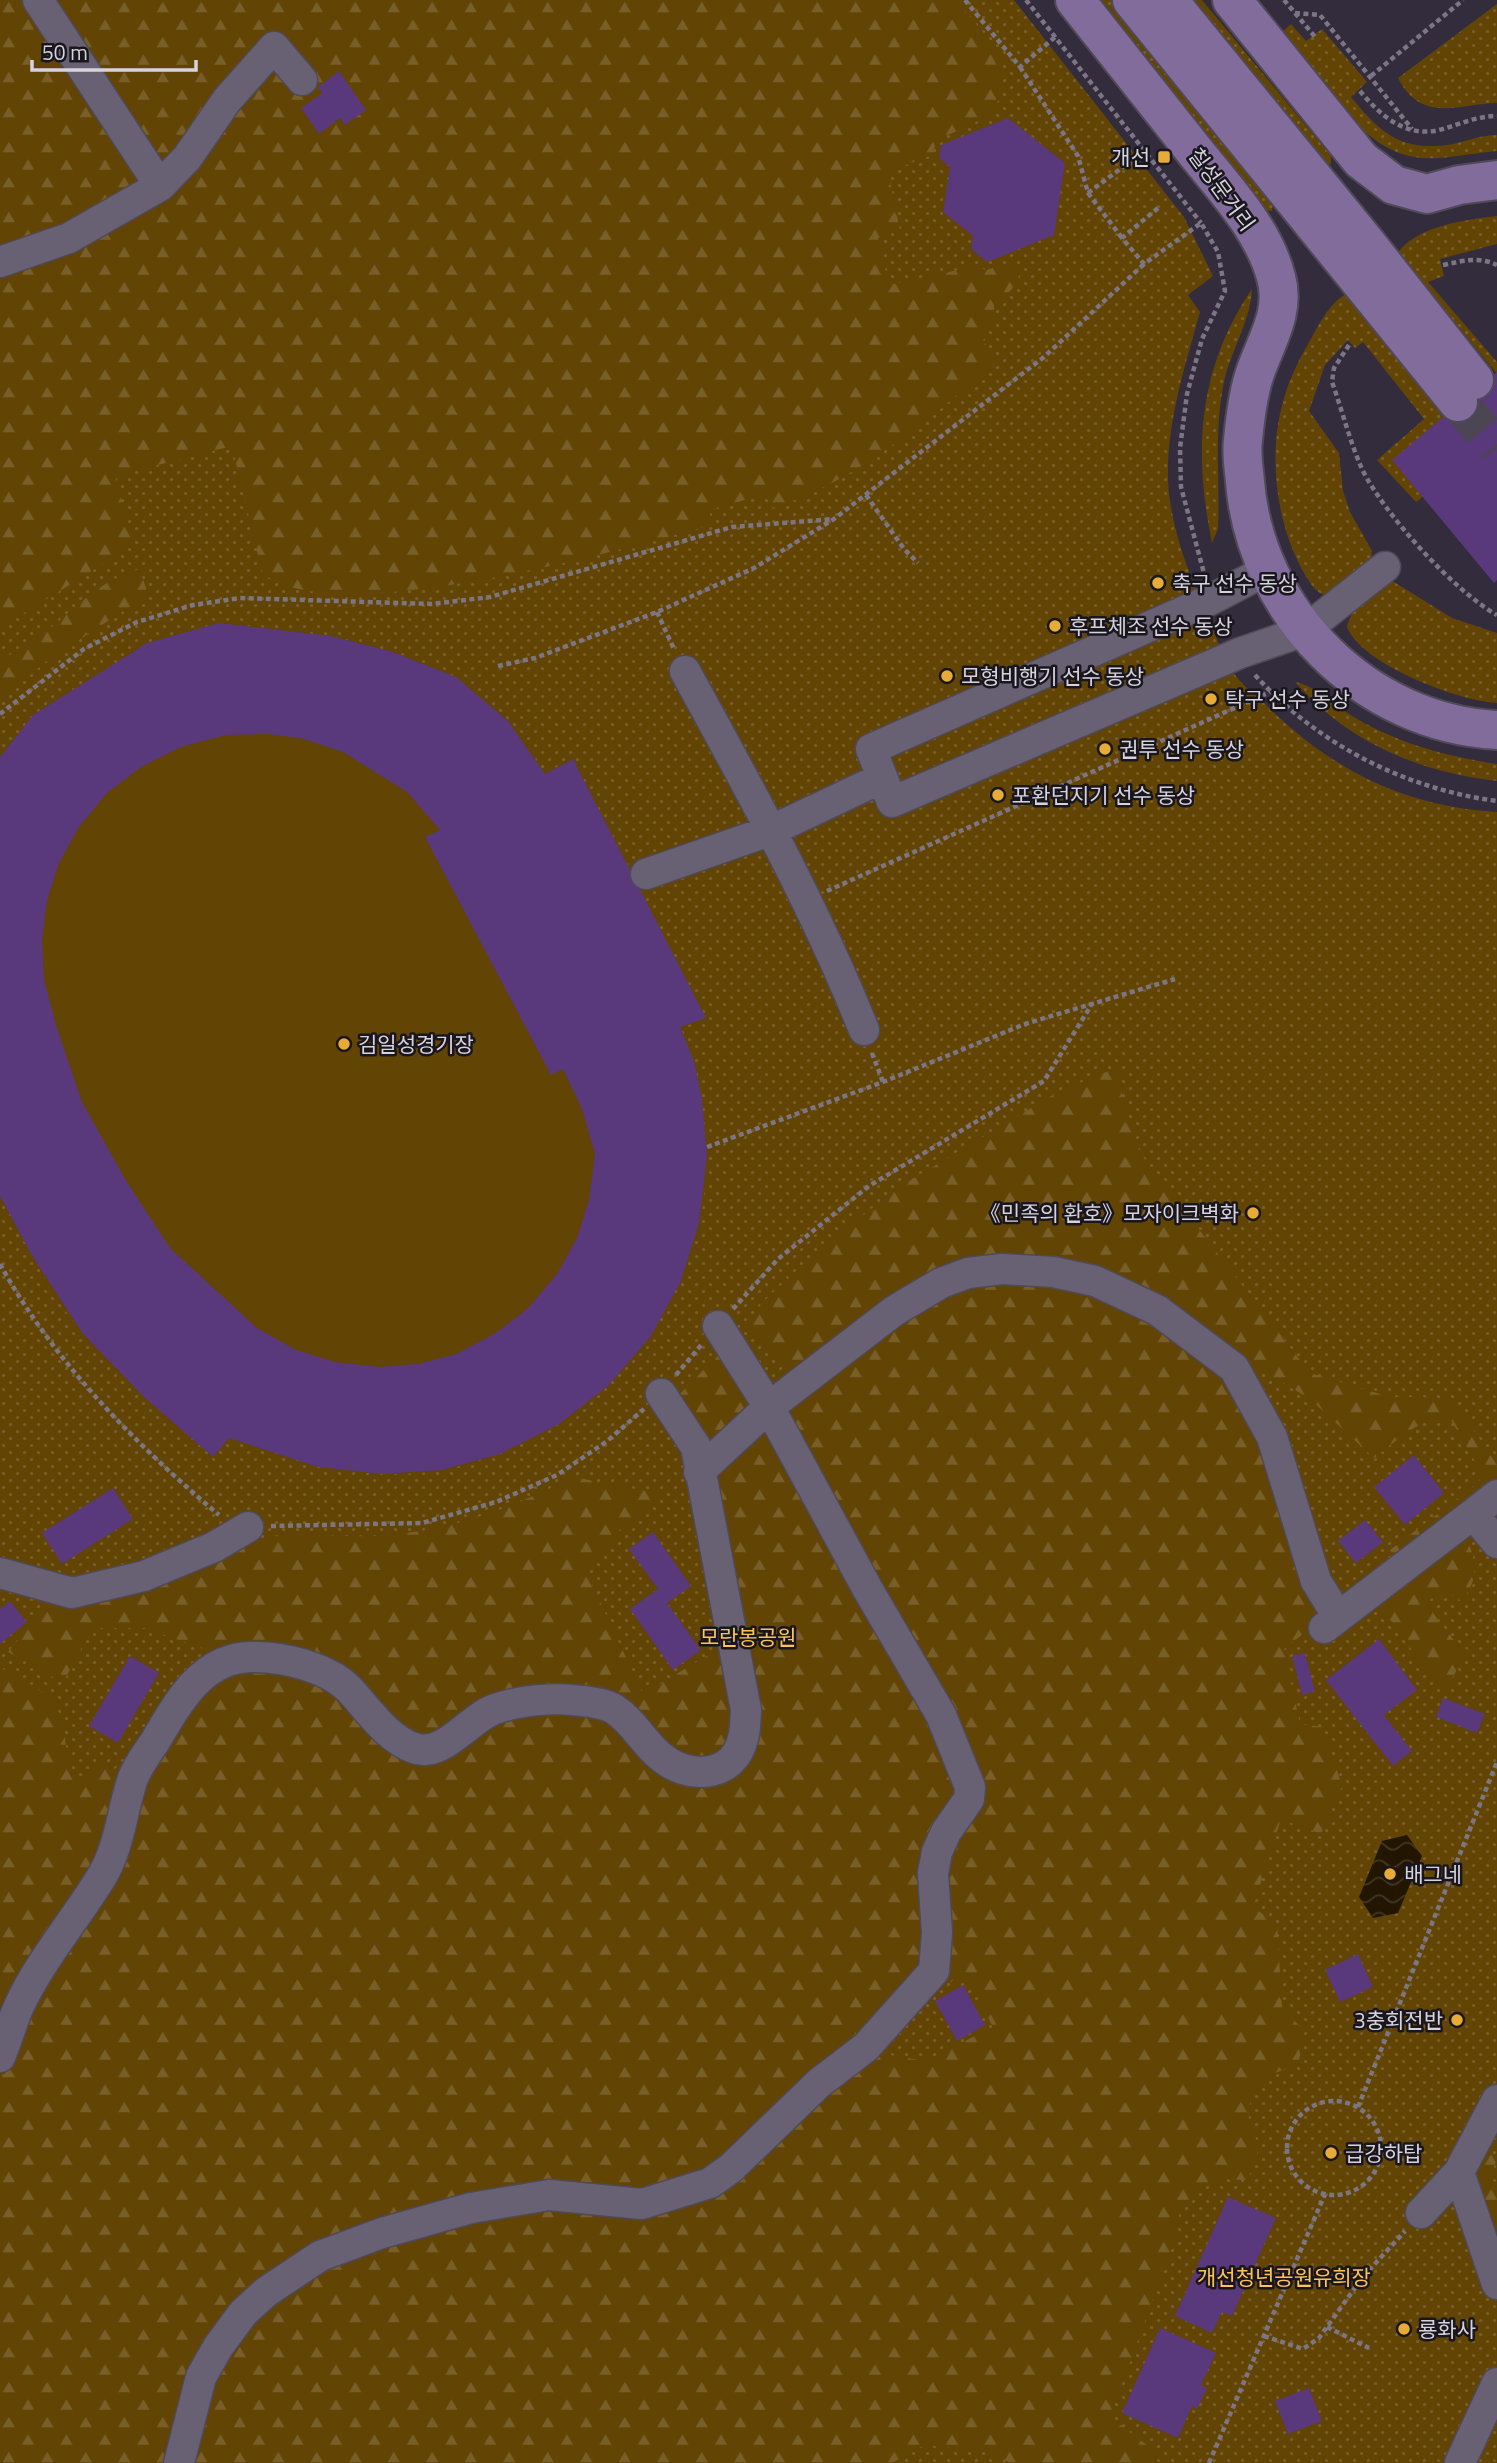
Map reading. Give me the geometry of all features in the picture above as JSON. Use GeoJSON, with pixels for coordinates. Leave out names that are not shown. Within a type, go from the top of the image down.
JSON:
{"type":"FeatureCollection","features":[{"type":"Feature","properties":{"kind":"main road","name":"칠성문거리"},"geometry":{"type":"LineString","coordinates":[[1075,0],[1250,221],[1276,278],[1277,321],[1254,375],[1242,443],[1248,515],[1267,570],[1304,631],[1335,663],[1367,688],[1436,720],[1497,730]]}},
{"type":"Feature","properties":{"kind":"main road"},"geometry":{"type":"LineString","coordinates":[[1132,0],[1467,393],[1367,244],[1168,0]]}},
{"type":"Feature","properties":{"kind":"main road"},"geometry":{"type":"LineString","coordinates":[[1232,0],[1361,160],[1394,185],[1427,194],[1459,185],[1497,180]]}},
{"type":"Feature","properties":{"kind":"lane"},"geometry":{"type":"LineString","coordinates":[[38,0],[160,186]]}},
{"type":"Feature","properties":{"kind":"lane"},"geometry":{"type":"LineString","coordinates":[[0,262],[69,238],[160,186],[187,158],[227,100],[274,47],[302,80]]}},
{"type":"Feature","properties":{"kind":"lane"},"geometry":{"type":"LineString","coordinates":[[1267,570],[1212,599],[871,749],[892,802],[1240,653],[1304,631],[1385,567]]}},
{"type":"Feature","properties":{"kind":"lane"},"geometry":{"type":"LineString","coordinates":[[685,670],[772,830],[864,1030]]}},
{"type":"Feature","properties":{"kind":"lane"},"geometry":{"type":"LineString","coordinates":[[646,874],[772,830],[882,778]]}},
{"type":"Feature","properties":{"kind":"lane"},"geometry":{"type":"LineString","coordinates":[[699,1472],[769,1407],[894,1311],[941,1283],[968,1273],[1002,1269],[1053,1272],[1095,1280],[1157,1310],[1234,1368],[1272,1437],[1331,1623],[1497,1496]]}},
{"type":"Feature","properties":{"kind":"lane"},"geometry":{"type":"LineString","coordinates":[[179,2463],[201,2377],[218,2347],[243,2313],[320,2256],[349,2244],[471,2207],[549,2195],[642,2204],[710,2183],[731,2168],[819,2083],[866,2047],[934,1971],[937,1933],[933,1874],[937,1852],[946,1832],[969,1799],[970,1787],[941,1715],[867,1588],[769,1407],[718,1326]]}},
{"type":"Feature","properties":{"kind":"lane"},"geometry":{"type":"LineString","coordinates":[[0,2057],[20,2005],[103,1874],[133,1778],[181,1698],[201,1676],[226,1660],[252,1656],[284,1660],[328,1675],[346,1686],[381,1725],[415,1749],[433,1748],[449,1741],[470,1721],[494,1709],[563,1699],[612,1708],[630,1722],[660,1756],[681,1770],[702,1774],[720,1769],[732,1758],[743,1740],[746,1710],[696,1447],[661,1394]]}},
{"type":"Feature","properties":{"kind":"lane"},"geometry":{"type":"LineString","coordinates":[[1473,1514],[1497,1543]]}},
{"type":"Feature","properties":{"kind":"lane"},"geometry":{"type":"LineString","coordinates":[[0,1573],[72,1593],[144,1576],[214,1547],[248,1527]]}},
{"type":"Feature","properties":{"kind":"lane"},"geometry":{"type":"LineString","coordinates":[[1422,2213],[1459,2172],[1497,2100]]}},
{"type":"Feature","properties":{"kind":"lane"},"geometry":{"type":"LineString","coordinates":[[1459,2172],[1497,2284]]}},
{"type":"Feature","properties":{"kind":"lane"},"geometry":{"type":"LineString","coordinates":[[1460,2463],[1490,2418],[1497,2383]]}},
{"type":"Feature","properties":{"kind":"path"},"geometry":{"type":"LineString","coordinates":[[965,0],[1020,67],[1078,156],[1088,193],[1122,237]]}},
{"type":"Feature","properties":{"kind":"path"},"geometry":{"type":"LineString","coordinates":[[1026,0],[1201,223]]}},
{"type":"Feature","properties":{"kind":"path"},"geometry":{"type":"LineString","coordinates":[[1284,0],[1316,38]]}},
{"type":"Feature","properties":{"kind":"path"},"geometry":{"type":"LineString","coordinates":[[1371,76],[1463,0]]}},
{"type":"Feature","properties":{"kind":"path"},"geometry":{"type":"LineString","coordinates":[[1295,13],[1320,15],[1412,129]]}},
{"type":"Feature","properties":{"kind":"path"},"geometry":{"type":"LineString","coordinates":[[1020,67],[1055,37]]}},
{"type":"Feature","properties":{"kind":"path"},"geometry":{"type":"LineString","coordinates":[[1360,91],[1378,113],[1403,129],[1435,131],[1484,116],[1497,116]]}},
{"type":"Feature","properties":{"kind":"path"},"geometry":{"type":"LineString","coordinates":[[1088,193],[1143,152]]}},
{"type":"Feature","properties":{"kind":"path"},"geometry":{"type":"LineString","coordinates":[[1129,231],[1158,208]]}},
{"type":"Feature","properties":{"kind":"path"},"geometry":{"type":"LineString","coordinates":[[1443,265],[1468,259],[1486,260],[1497,265]]}},
{"type":"Feature","properties":{"kind":"path"},"geometry":{"type":"LineString","coordinates":[[498,666],[535,658],[657,612],[754,568],[834,519],[1044,357],[1144,264]]}},
{"type":"Feature","properties":{"kind":"path"},"geometry":{"type":"LineString","coordinates":[[1349,345],[1334,368],[1332,382],[1363,470],[1415,543],[1479,605],[1497,615]]}},
{"type":"Feature","properties":{"kind":"path"},"geometry":{"type":"LineString","coordinates":[[866,495],[904,549],[918,563]]}},
{"type":"Feature","properties":{"kind":"path"},"geometry":{"type":"LineString","coordinates":[[0,714],[85,649],[137,622],[193,605],[240,598],[432,604],[490,597],[732,527],[834,519]]}},
{"type":"Feature","properties":{"kind":"path"},"geometry":{"type":"LineString","coordinates":[[657,612],[665,630]]}},
{"type":"Feature","properties":{"kind":"path"},"geometry":{"type":"LineString","coordinates":[[806,899],[1270,692]]}},
{"type":"Feature","properties":{"kind":"path"},"geometry":{"type":"LineString","coordinates":[[707,1147],[883,1082],[1025,1024],[1175,979]]}},
{"type":"Feature","properties":{"kind":"path"},"geometry":{"type":"LineString","coordinates":[[0,1264],[81,1381],[127,1432],[219,1515],[248,1527],[422,1523],[496,1503],[557,1475],[606,1443],[661,1394],[778,1259],[869,1186],[1044,1081],[1093,1004]]}},
{"type":"Feature","properties":{"kind":"path"},"geometry":{"type":"LineString","coordinates":[[876,1064],[883,1082]]}},
{"type":"Feature","properties":{"kind":"path"},"geometry":{"type":"LineString","coordinates":[[1358,2107],[1497,1762]]}},
{"type":"Feature","properties":{"kind":"path"},"geometry":{"type":"LineString","coordinates":[[1337,2101],[1358,2107],[1372,2120],[1379,2134],[1379,2162],[1372,2177],[1359,2188],[1335,2195],[1325,2194],[1309,2188],[1293,2171],[1287,2155],[1290,2129],[1305,2111],[1319,2103],[1337,2101]]}},
{"type":"Feature","properties":{"kind":"path"},"geometry":{"type":"LineString","coordinates":[[1209,2463],[1325,2194]]}},
{"type":"Feature","properties":{"kind":"path"},"geometry":{"type":"LineString","coordinates":[[1264,2336],[1303,2349],[1327,2328],[1362,2278],[1422,2213]]}},
{"type":"Feature","properties":{"kind":"path"},"geometry":{"type":"LineString","coordinates":[[1327,2328],[1369,2348]]}},
{"type":"Feature","properties":{"kind":"green space","name":"모란봉공원"},"geometry":{"type":"Polygon","coordinates":[[[0,0],[1014,0],[1184,217],[1213,276],[1188,295],[1200,312],[1170,435],[1169,494],[1175,528],[1186,563],[1229,665],[1243,684],[1292,729],[1344,767],[1401,793],[1431,802],[1497,812],[1497,2463],[0,2463],[0,0]]]}},
{"type":"Feature","properties":{"kind":"green space"},"geometry":{"type":"Polygon","coordinates":[[[0,0],[956,0],[1003,56],[997,104],[979,120],[937,140],[932,155],[888,172],[900,230],[878,238],[889,285],[977,266],[986,270],[1008,263],[1019,276],[1012,289],[994,306],[995,319],[983,341],[995,356],[990,369],[888,449],[803,497],[773,508],[769,493],[709,510],[712,525],[550,566],[411,590],[348,594],[297,588],[262,572],[232,446],[115,476],[134,545],[0,628],[0,0]]]}},
{"type":"Feature","properties":{"kind":"green space"},"geometry":{"type":"Polygon","coordinates":[[[1100,0],[1111,0],[1273,203],[1272,211],[1264,210],[1100,0]]]}},
{"type":"Feature","properties":{"kind":"green space"},"geometry":{"type":"Polygon","coordinates":[[[1189,0],[1202,0],[1331,156],[1331,164],[1326,165],[1189,0]]]}},
{"type":"Feature","properties":{"kind":"green space"},"geometry":{"type":"Polygon","coordinates":[[[1497,4],[1497,103],[1442,108],[1418,101],[1408,92],[1398,78],[1497,4]]]}},
{"type":"Feature","properties":{"kind":"green space"},"geometry":{"type":"Polygon","coordinates":[[[1291,24],[1306,41],[1322,29],[1367,82],[1351,97],[1372,120],[1392,136],[1403,142],[1431,146],[1497,135],[1497,151],[1428,158],[1412,157],[1381,144],[1364,131],[1282,32],[1291,24]]]}},
{"type":"Feature","properties":{"kind":"green space"},"geometry":{"type":"Polygon","coordinates":[[[1497,216],[1497,244],[1440,259],[1444,276],[1428,282],[1497,362],[1497,374],[1398,252],[1418,236],[1444,225],[1497,216]]]}},
{"type":"Feature","properties":{"kind":"green space"},"geometry":{"type":"Polygon","coordinates":[[[1252,289],[1247,314],[1226,374],[1220,405],[1218,529],[1212,543],[1203,476],[1205,411],[1220,349],[1252,289]]]}},
{"type":"Feature","properties":{"kind":"green space"},"geometry":{"type":"Polygon","coordinates":[[[1347,294],[1452,426],[1431,490],[1416,502],[1377,460],[1424,419],[1363,342],[1355,348],[1348,340],[1325,365],[1309,411],[1339,453],[1343,491],[1350,512],[1372,551],[1370,565],[1331,595],[1327,595],[1317,591],[1307,578],[1288,538],[1278,493],[1276,446],[1283,402],[1296,367],[1327,312],[1336,301],[1347,294]]]}},
{"type":"Feature","properties":{"kind":"green space"},"geometry":{"type":"Polygon","coordinates":[[[140,569],[148,595],[45,662],[0,702],[0,660],[38,638],[110,581],[140,569]]]}},
{"type":"Feature","properties":{"kind":"green space"},"geometry":{"type":"Polygon","coordinates":[[[1394,582],[1452,618],[1497,633],[1497,703],[1460,696],[1413,678],[1371,655],[1356,641],[1347,627],[1354,611],[1371,591],[1378,586],[1394,582]]]}},
{"type":"Feature","properties":{"kind":"green space","name":"김일성경기장"},"geometry":{"type":"Polygon","coordinates":[[[219,623],[335,638],[374,646],[411,658],[446,674],[479,695],[508,721],[545,773],[573,759],[706,1018],[681,1028],[699,1090],[706,1154],[701,1218],[693,1250],[677,1288],[613,1379],[594,1399],[554,1427],[484,1459],[441,1470],[385,1474],[359,1472],[308,1462],[229,1438],[213,1457],[130,1383],[84,1335],[49,1285],[0,1196],[0,757],[33,715],[147,643],[219,623]]]}},
{"type":"Feature","properties":{"kind":"green space"},"geometry":{"type":"Polygon","coordinates":[[[1295,682],[1319,692],[1354,717],[1388,735],[1441,753],[1497,764],[1497,781],[1440,770],[1386,751],[1338,722],[1295,682]]]}},
{"type":"Feature","properties":{"kind":"green space"},"geometry":{"type":"Polygon","coordinates":[[[1113,1069],[1119,1074],[1123,1102],[1143,1157],[1310,1373],[1390,1397],[1423,1397],[1448,1401],[1462,1413],[1497,1465],[1493,1480],[1396,1559],[1390,1550],[1478,1483],[1483,1475],[1451,1420],[1441,1419],[1420,1425],[1374,1458],[1310,1399],[1265,1372],[1242,1366],[1162,1306],[1000,1263],[794,1377],[749,1328],[760,1305],[815,1253],[899,1187],[1058,1092],[1113,1069]]]}},
{"type":"Feature","properties":{"kind":"green space"},"geometry":{"type":"Polygon","coordinates":[[[1054,1277],[1154,1315],[1224,1375],[1264,1443],[1328,1614],[1284,1649],[1300,1724],[1323,1727],[1342,1786],[1321,1834],[1281,1819],[1253,1907],[1277,1924],[1282,2007],[1302,2029],[1299,2064],[1272,2074],[1253,2087],[1248,2115],[1259,2148],[1248,2180],[1223,2179],[1197,2190],[1180,2211],[1173,2244],[1110,2417],[1160,2455],[1151,2463],[1010,2463],[994,2453],[925,2445],[892,2463],[183,2463],[223,2349],[298,2278],[475,2214],[694,2197],[864,2060],[884,2054],[925,2061],[993,2027],[966,1975],[946,1984],[939,1970],[939,1872],[974,1801],[781,1410],[808,1384],[964,1281],[1054,1277]]]}},
{"type":"Feature","properties":{"kind":"green space"},"geometry":{"type":"Polygon","coordinates":[[[725,1348],[761,1407],[712,1454],[675,1399],[725,1348]]]}},
{"type":"Feature","properties":{"kind":"green space"},"geometry":{"type":"Polygon","coordinates":[[[769,1421],[964,1788],[925,1971],[724,2166],[640,2198],[548,2190],[261,2289],[172,2463],[0,2463],[0,2083],[138,1780],[225,1665],[322,1680],[401,1748],[523,1709],[610,1714],[651,1756],[738,1762],[705,1483],[769,1421]]]}},
{"type":"Feature","properties":{"kind":"green space"},"geometry":{"type":"Polygon","coordinates":[[[573,1477],[666,1495],[617,1532],[613,1545],[585,1569],[643,1694],[728,1643],[739,1739],[700,1769],[588,1697],[415,1743],[349,1683],[223,1656],[145,1628],[92,1628],[63,1683],[8,1652],[47,1604],[79,1606],[108,1601],[130,1594],[219,1553],[264,1538],[290,1535],[371,1536],[450,1525],[525,1500],[573,1477]]]}},
{"type":"Feature","properties":{"kind":"green space"},"geometry":{"type":"Polygon","coordinates":[[[1467,1533],[1472,1538],[1468,1543],[1475,1566],[1473,1581],[1466,1595],[1461,1601],[1449,1593],[1424,1601],[1459,1647],[1467,1649],[1446,1691],[1436,1684],[1376,1600],[1467,1533]]]}},
{"type":"Feature","properties":{"kind":"green space"},"geometry":{"type":"Polygon","coordinates":[[[0,1667],[40,1690],[56,1706],[72,1777],[84,1783],[100,1762],[112,1772],[121,1763],[129,1772],[106,1851],[0,2036],[0,1667]]]}},
{"type":"Feature","properties":{"kind":"green space"},"geometry":{"type":"Polygon","coordinates":[[[1491,2154],[1497,2159],[1490,2178],[1497,2184],[1497,2249],[1474,2170],[1479,2160],[1491,2154]]]}},
{"type":"Feature","properties":{"kind":"water"},"geometry":{"type":"Polygon","coordinates":[[[1407,1835],[1422,1856],[1398,1913],[1373,1918],[1359,1897],[1382,1841],[1407,1835]]]}},
{"type":"Feature","properties":{"kind":"building"},"geometry":{"type":"Polygon","coordinates":[[[339,71],[366,110],[345,125],[340,118],[319,134],[301,108],[322,93],[318,87],[339,71]]]}},
{"type":"Feature","properties":{"kind":"building"},"geometry":{"type":"Polygon","coordinates":[[[1008,118],[1065,163],[1054,235],[987,262],[971,249],[973,236],[943,212],[950,167],[939,158],[941,145],[1008,118]]]}},
{"type":"Feature","properties":{"kind":"building"},"geometry":{"type":"Polygon","coordinates":[[[1497,372],[1497,580],[1494,583],[1392,460],[1497,372]]]}},
{"type":"Feature","properties":{"kind":"building"},"geometry":{"type":"Polygon","coordinates":[[[219,623],[331,636],[393,652],[456,677],[508,721],[545,774],[573,759],[706,1018],[680,1027],[694,1061],[702,1098],[707,1156],[699,1223],[681,1281],[651,1336],[608,1386],[559,1424],[500,1454],[442,1470],[382,1474],[318,1467],[229,1438],[213,1457],[145,1398],[83,1334],[31,1254],[0,1196],[0,757],[33,715],[147,643],[219,623]],[[267,734],[226,735],[181,747],[141,767],[107,793],[79,827],[59,863],[47,900],[42,940],[44,980],[82,1102],[125,1179],[170,1248],[257,1328],[296,1350],[335,1362],[378,1367],[418,1364],[456,1354],[496,1333],[528,1308],[557,1274],[577,1238],[589,1200],[595,1154],[582,1109],[563,1069],[551,1075],[425,837],[440,830],[407,792],[343,752],[300,738],[267,734]]]}},
{"type":"Feature","properties":{"kind":"building"},"geometry":{"type":"Polygon","coordinates":[[[1414,1455],[1444,1493],[1405,1525],[1374,1487],[1414,1455]]]}},
{"type":"Feature","properties":{"kind":"building"},"geometry":{"type":"Polygon","coordinates":[[[113,1488],[133,1519],[62,1564],[42,1533],[113,1488]]]}},
{"type":"Feature","properties":{"kind":"building"},"geometry":{"type":"Polygon","coordinates":[[[1365,1520],[1383,1542],[1356,1563],[1338,1541],[1365,1520]]]}},
{"type":"Feature","properties":{"kind":"building"},"geometry":{"type":"Polygon","coordinates":[[[653,1532],[691,1586],[667,1603],[701,1650],[673,1670],[630,1609],[658,1589],[629,1549],[653,1532]]]}},
{"type":"Feature","properties":{"kind":"building"},"geometry":{"type":"Polygon","coordinates":[[[10,1601],[27,1622],[0,1644],[0,1609],[10,1601]]]}},
{"type":"Feature","properties":{"kind":"building"},"geometry":{"type":"Polygon","coordinates":[[[1379,1639],[1417,1690],[1384,1715],[1412,1751],[1393,1766],[1326,1680],[1379,1639]]]}},
{"type":"Feature","properties":{"kind":"building"},"geometry":{"type":"Polygon","coordinates":[[[1305,1653],[1315,1691],[1302,1695],[1292,1656],[1305,1653]]]}},
{"type":"Feature","properties":{"kind":"building"},"geometry":{"type":"Polygon","coordinates":[[[130,1656],[159,1673],[118,1743],[89,1726],[130,1656]]]}},
{"type":"Feature","properties":{"kind":"building"},"geometry":{"type":"Polygon","coordinates":[[[1443,1698],[1485,1714],[1477,1733],[1436,1717],[1443,1698]]]}},
{"type":"Feature","properties":{"kind":"building"},"geometry":{"type":"Polygon","coordinates":[[[1358,1954],[1373,1987],[1340,2002],[1325,1970],[1358,1954]]]}},
{"type":"Feature","properties":{"kind":"building"},"geometry":{"type":"Polygon","coordinates":[[[963,1985],[985,2025],[957,2041],[935,2001],[963,1985]]]}},
{"type":"Feature","properties":{"kind":"building"},"geometry":{"type":"Polygon","coordinates":[[[1228,2197],[1276,2218],[1232,2316],[1222,2312],[1212,2333],[1175,2316],[1228,2197]]]}},
{"type":"Feature","properties":{"kind":"building"},"geometry":{"type":"Polygon","coordinates":[[[1160,2328],[1216,2353],[1201,2385],[1207,2388],[1197,2409],[1192,2406],[1178,2438],[1122,2413],[1160,2328]]]}},
{"type":"Feature","properties":{"kind":"building"},"geometry":{"type":"Polygon","coordinates":[[[1309,2388],[1322,2421],[1288,2434],[1275,2401],[1309,2388]]]}},
{"type":"Feature","properties":{"kind":"tunnel"},"geometry":{"type":"LineString","coordinates":[[1458,402],[1497,448]]}},
{"type":"Feature","properties":{"kind":"place","name":"개선"},"geometry":{"type":"Point","coordinates":[1164,157]}},
{"type":"Feature","properties":{"kind":"place","name":"축구 선수 동상"},"geometry":{"type":"Point","coordinates":[1158,583]}},
{"type":"Feature","properties":{"kind":"place","name":"후프체조 선수 동상"},"geometry":{"type":"Point","coordinates":[1055,626]}},
{"type":"Feature","properties":{"kind":"place","name":"모형비행기 선수 동상"},"geometry":{"type":"Point","coordinates":[947,676]}},
{"type":"Feature","properties":{"kind":"place","name":"탁구 선수 동상"},"geometry":{"type":"Point","coordinates":[1211,699]}},
{"type":"Feature","properties":{"kind":"place","name":"권투 선수 동상"},"geometry":{"type":"Point","coordinates":[1105,749]}},
{"type":"Feature","properties":{"kind":"place","name":"포환던지기 선수 동상"},"geometry":{"type":"Point","coordinates":[998,795]}},
{"type":"Feature","properties":{"kind":"place","name":"김일성경기장"},"geometry":{"type":"Point","coordinates":[344,1044]}},
{"type":"Feature","properties":{"kind":"place","name":"《민족의 환호》모자이크벽화"},"geometry":{"type":"Point","coordinates":[1253,1213]}},
{"type":"Feature","properties":{"kind":"place","name":"배그네"},"geometry":{"type":"Point","coordinates":[1390,1874]}},
{"type":"Feature","properties":{"kind":"place","name":"3충회전반"},"geometry":{"type":"Point","coordinates":[1457,2020]}},
{"type":"Feature","properties":{"kind":"place","name":"급강하탑"},"geometry":{"type":"Point","coordinates":[1331,2153]}},
{"type":"Feature","properties":{"kind":"place","name":"룡화사"},"geometry":{"type":"Point","coordinates":[1404,2329]}},
{"type":"Feature","properties":{"kind":"park label","name":"개선청년공원유희장"},"geometry":{"type":"Point","coordinates":[1284,2277]}}]}
